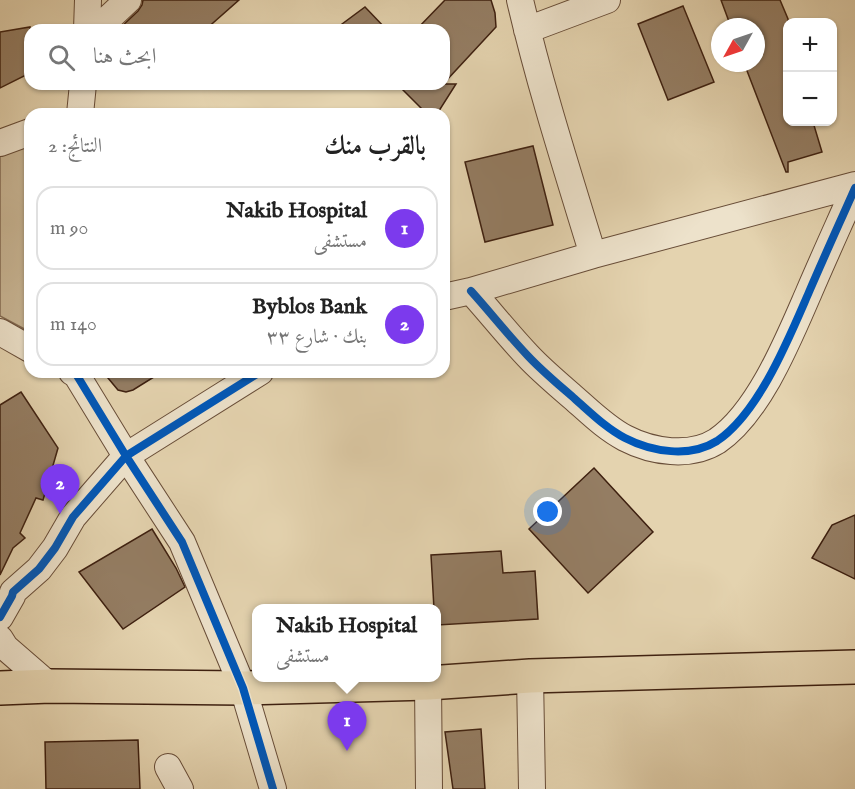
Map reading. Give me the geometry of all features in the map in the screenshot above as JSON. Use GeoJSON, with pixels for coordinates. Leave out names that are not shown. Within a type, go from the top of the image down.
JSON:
{"type":"FeatureCollection","features":[{"type":"Feature","properties":{"kind":"main road"},"geometry":{"type":"LineString","coordinates":[[441,681],[530,676],[855,667]]}},
{"type":"Feature","properties":{"kind":"main road"},"geometry":{"type":"LineString","coordinates":[[0,687],[243,688],[428,682]]}},
{"type":"Feature","properties":{"kind":"street"},"geometry":{"type":"LineString","coordinates":[[87,24],[88,0]]}},
{"type":"Feature","properties":{"kind":"street"},"geometry":{"type":"LineString","coordinates":[[102,24],[128,0]]}},
{"type":"Feature","properties":{"kind":"street"},"geometry":{"type":"LineString","coordinates":[[520,0],[556,133],[593,255]]}},
{"type":"Feature","properties":{"kind":"street"},"geometry":{"type":"LineString","coordinates":[[527,30],[608,0]]}},
{"type":"Feature","properties":{"kind":"street"},"geometry":{"type":"LineString","coordinates":[[80,108],[82,90]]}},
{"type":"Feature","properties":{"kind":"street"},"geometry":{"type":"LineString","coordinates":[[0,143],[24,134]]}},
{"type":"Feature","properties":{"kind":"street"},"geometry":{"type":"LineString","coordinates":[[450,296],[593,255],[855,186]]}},
{"type":"Feature","properties":{"kind":"street"},"geometry":{"type":"LineString","coordinates":[[471,291],[529,357],[598,420],[625,438],[649,447],[687,452],[702,448],[732,429],[760,392],[789,337],[855,186]]}},
{"type":"Feature","properties":{"kind":"street"},"geometry":{"type":"LineString","coordinates":[[0,332],[24,346]]}},
{"type":"Feature","properties":{"kind":"street"},"geometry":{"type":"LineString","coordinates":[[78,378],[182,542],[243,688],[273,789]]}},
{"type":"Feature","properties":{"kind":"street"},"geometry":{"type":"LineString","coordinates":[[6,596],[39,569],[73,518],[126,456],[250,378]]}},
{"type":"Feature","properties":{"kind":"street"},"geometry":{"type":"LineString","coordinates":[[0,617],[12,596],[6,596]]}},
{"type":"Feature","properties":{"kind":"street"},"geometry":{"type":"LineString","coordinates":[[0,639],[5,647],[50,686]]}},
{"type":"Feature","properties":{"kind":"street"},"geometry":{"type":"LineString","coordinates":[[530,676],[532,789]]}},
{"type":"Feature","properties":{"kind":"street"},"geometry":{"type":"LineString","coordinates":[[428,682],[429,789]]}},
{"type":"Feature","properties":{"kind":"street"},"geometry":{"type":"LineString","coordinates":[[168,767],[180,789]]}},
{"type":"Feature","properties":{"kind":"shaded area"},"geometry":{"type":"Polygon","coordinates":[[[24,144],[24,329],[0,316],[0,153],[24,144]]]}},
{"type":"Feature","properties":{"kind":"building"},"geometry":{"type":"Polygon","coordinates":[[[143,0],[239,0],[212,24],[124,24],[142,5],[143,0]]]}},
{"type":"Feature","properties":{"kind":"building"},"geometry":{"type":"Polygon","coordinates":[[[445,0],[491,0],[496,27],[450,77],[450,24],[422,24],[445,0]]]}},
{"type":"Feature","properties":{"kind":"building"},"geometry":{"type":"Polygon","coordinates":[[[721,0],[780,0],[788,18],[783,18],[783,126],[814,126],[822,152],[788,162],[788,172],[786,172],[747,72],[765,72],[765,18],[728,18],[721,0]]]}},
{"type":"Feature","properties":{"kind":"building"},"geometry":{"type":"Polygon","coordinates":[[[683,6],[714,82],[668,100],[638,24],[683,6]]]}},
{"type":"Feature","properties":{"kind":"building"},"geometry":{"type":"Polygon","coordinates":[[[365,7],[381,24],[342,24],[365,7]]]}},
{"type":"Feature","properties":{"kind":"building"},"geometry":{"type":"Polygon","coordinates":[[[24,28],[24,76],[0,88],[0,32],[24,28]]]}},
{"type":"Feature","properties":{"kind":"building"},"geometry":{"type":"Polygon","coordinates":[[[450,84],[456,84],[441,108],[421,108],[403,90],[450,90],[450,84]]]}},
{"type":"Feature","properties":{"kind":"building"},"geometry":{"type":"Polygon","coordinates":[[[533,146],[553,225],[485,242],[465,162],[533,146]]]}},
{"type":"Feature","properties":{"kind":"building"},"geometry":{"type":"Polygon","coordinates":[[[108,378],[152,378],[133,390],[126,392],[118,390],[108,378]]]}},
{"type":"Feature","properties":{"kind":"building"},"geometry":{"type":"Polygon","coordinates":[[[21,392],[58,448],[43,500],[36,498],[20,533],[25,538],[13,548],[0,575],[0,405],[21,392]]]}},
{"type":"Feature","properties":{"kind":"building"},"geometry":{"type":"Polygon","coordinates":[[[594,468],[653,532],[588,593],[529,529],[594,468]]]}},
{"type":"Feature","properties":{"kind":"building"},"geometry":{"type":"Polygon","coordinates":[[[855,515],[855,579],[812,558],[832,525],[855,515]]]}},
{"type":"Feature","properties":{"kind":"building"},"geometry":{"type":"Polygon","coordinates":[[[152,529],[185,587],[123,629],[79,572],[152,529]]]}},
{"type":"Feature","properties":{"kind":"building"},"geometry":{"type":"Polygon","coordinates":[[[501,551],[503,573],[535,571],[538,619],[441,625],[441,604],[434,604],[431,555],[501,551]]]}},
{"type":"Feature","properties":{"kind":"building"},"geometry":{"type":"Polygon","coordinates":[[[481,729],[485,789],[453,789],[445,732],[481,729]]]}},
{"type":"Feature","properties":{"kind":"building"},"geometry":{"type":"Polygon","coordinates":[[[138,740],[140,789],[46,789],[45,742],[138,740]]]}},
{"type":"Feature","properties":{"kind":"cycle path"},"geometry":{"type":"LineString","coordinates":[[471,291],[533,362],[611,430],[636,443],[659,450],[695,450],[717,441],[732,428],[759,394],[792,331],[855,188]]}},
{"type":"Feature","properties":{"kind":"cycle path"},"geometry":{"type":"LineString","coordinates":[[78,378],[182,542],[243,688],[273,789]]}},
{"type":"Feature","properties":{"kind":"cycle path"},"geometry":{"type":"LineString","coordinates":[[0,617],[13,592],[39,569],[55,548],[73,517],[126,456],[250,378]]}},
{"type":"Feature","properties":{"kind":"place","name":"Byblos Bank"},"geometry":{"type":"Point","coordinates":[60,514]}},
{"type":"Feature","properties":{"kind":"place","name":"Nakib Hospital"},"geometry":{"type":"Point","coordinates":[347,751]}}]}
